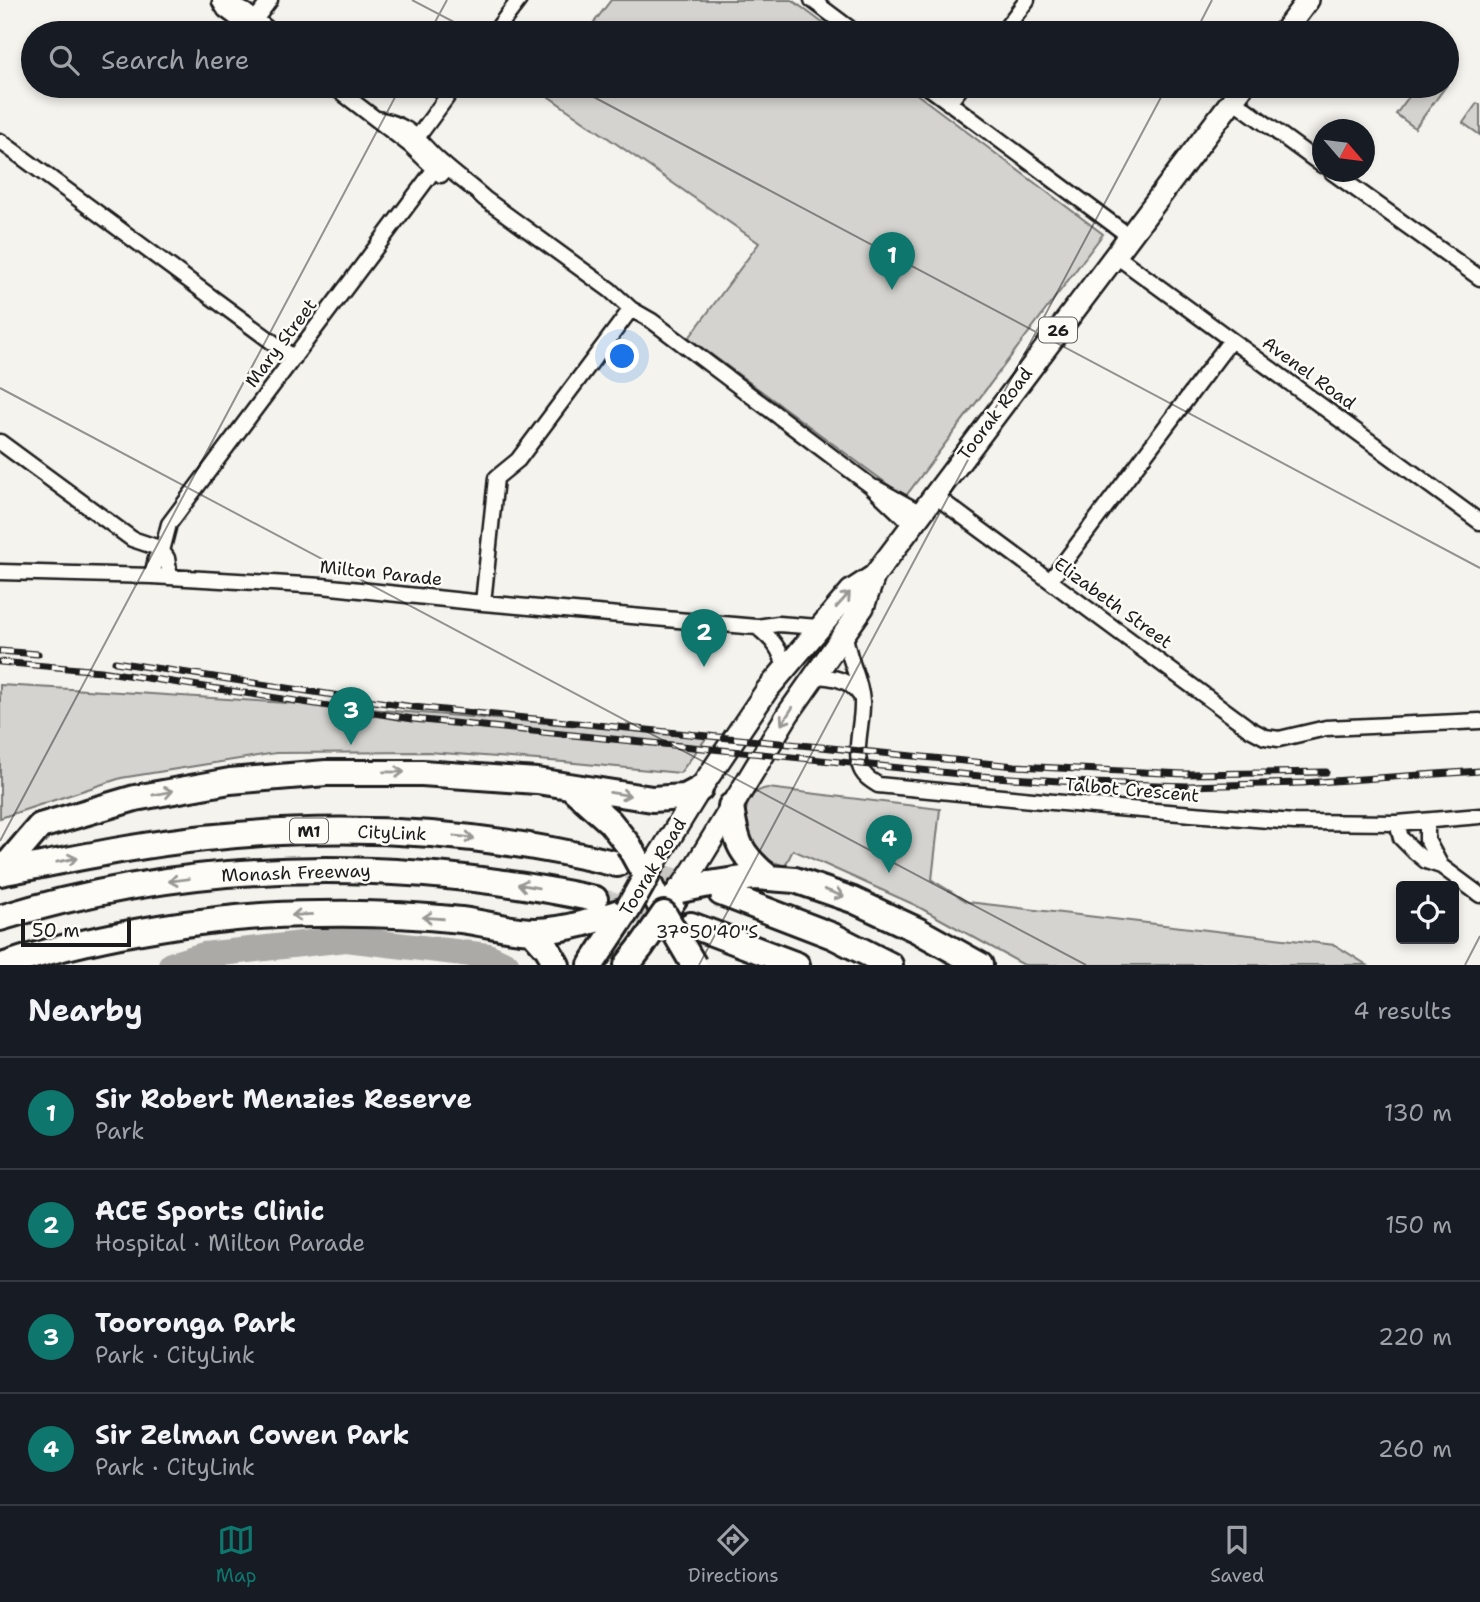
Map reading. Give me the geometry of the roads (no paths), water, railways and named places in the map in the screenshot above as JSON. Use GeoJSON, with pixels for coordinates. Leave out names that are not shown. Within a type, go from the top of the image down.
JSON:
{"type":"FeatureCollection","features":[{"type":"Feature","properties":{"kind":"highway"},"geometry":{"type":"LineString","coordinates":[[0,873],[40,826],[135,798],[230,781],[326,773],[422,773],[537,781],[572,788],[668,799],[685,797],[700,789]]}},
{"type":"Feature","properties":{"kind":"highway"},"geometry":{"type":"LineString","coordinates":[[572,788],[610,822],[623,855],[656,897],[694,965]]}},
{"type":"Feature","properties":{"kind":"highway"},"geometry":{"type":"LineString","coordinates":[[731,806],[739,846],[748,859],[768,877]]}},
{"type":"Feature","properties":{"kind":"highway","name":"CityLink"},"geometry":{"type":"LineString","coordinates":[[0,873],[128,848],[204,838],[331,831],[404,832],[623,855]]}},
{"type":"Feature","properties":{"kind":"highway","name":"Monash Freeway"},"geometry":{"type":"LineString","coordinates":[[0,918],[52,904],[142,886],[246,872],[296,870],[408,871],[453,875],[595,899]]}},
{"type":"Feature","properties":{"kind":"highway"},"geometry":{"type":"LineString","coordinates":[[680,890],[742,878],[795,880],[853,900],[925,934],[980,965]]}},
{"type":"Feature","properties":{"kind":"highway","name":"Toorak Road"},"geometry":{"type":"LineString","coordinates":[[591,965],[628,909],[680,890]]}},
{"type":"Feature","properties":{"kind":"highway"},"geometry":{"type":"LineString","coordinates":[[721,892],[833,936],[890,965]]}},
{"type":"Feature","properties":{"kind":"highway","name":"Toorak Road"},"geometry":{"type":"LineString","coordinates":[[627,965],[656,897]]}},
{"type":"Feature","properties":{"kind":"highway"},"geometry":{"type":"LineString","coordinates":[[5,965],[69,946],[244,918],[317,914],[416,917],[462,920],[528,930],[580,926],[628,909]]}},
{"type":"Feature","properties":{"kind":"highway"},"geometry":{"type":"LineString","coordinates":[[691,925],[797,965]]}},
{"type":"Feature","properties":{"kind":"highway"},"geometry":{"type":"LineString","coordinates":[[528,930],[547,947],[558,965]]}},
{"type":"Feature","properties":{"kind":"main road"},"geometry":{"type":"LineString","coordinates":[[1292,21],[1308,0]]}},
{"type":"Feature","properties":{"kind":"main road","name":"Toorak Road"},"geometry":{"type":"LineString","coordinates":[[680,890],[788,714],[863,607],[874,576],[1234,98]]}},
{"type":"Feature","properties":{"kind":"main road","name":"Toorak Road"},"geometry":{"type":"LineString","coordinates":[[656,897],[660,854],[749,714],[851,591],[874,576]]}},
{"type":"Feature","properties":{"kind":"street"},"geometry":{"type":"LineString","coordinates":[[220,0],[246,21]]}},
{"type":"Feature","properties":{"kind":"street"},"geometry":{"type":"LineString","coordinates":[[257,21],[270,0]]}},
{"type":"Feature","properties":{"kind":"street"},"geometry":{"type":"LineString","coordinates":[[503,21],[519,0]]}},
{"type":"Feature","properties":{"kind":"street"},"geometry":{"type":"LineString","coordinates":[[811,0],[840,21]]}},
{"type":"Feature","properties":{"kind":"street"},"geometry":{"type":"LineString","coordinates":[[1011,21],[1027,0]]}},
{"type":"Feature","properties":{"kind":"street"},"geometry":{"type":"LineString","coordinates":[[349,98],[414,141],[437,166],[462,177],[485,200],[610,290],[629,312],[652,321],[871,486],[890,494],[916,519]]}},
{"type":"Feature","properties":{"kind":"street"},"geometry":{"type":"LineString","coordinates":[[414,141],[446,98]]}},
{"type":"Feature","properties":{"kind":"street"},"geometry":{"type":"LineString","coordinates":[[943,98],[1129,236]]}},
{"type":"Feature","properties":{"kind":"street"},"geometry":{"type":"LineString","coordinates":[[949,103],[953,98]]}},
{"type":"Feature","properties":{"kind":"street"},"geometry":{"type":"LineString","coordinates":[[1244,98],[1312,156]]}},
{"type":"Feature","properties":{"kind":"street"},"geometry":{"type":"LineString","coordinates":[[0,141],[294,358]]}},
{"type":"Feature","properties":{"kind":"street","name":"Mary Street"},"geometry":{"type":"LineString","coordinates":[[152,576],[169,524],[437,166]]}},
{"type":"Feature","properties":{"kind":"street"},"geometry":{"type":"LineString","coordinates":[[1346,182],[1480,278]]}},
{"type":"Feature","properties":{"kind":"street","name":"Avenel Road"},"geometry":{"type":"LineString","coordinates":[[1115,255],[1480,522]]}},
{"type":"Feature","properties":{"kind":"street"},"geometry":{"type":"LineString","coordinates":[[483,603],[496,478],[518,460],[629,312]]}},
{"type":"Feature","properties":{"kind":"street"},"geometry":{"type":"LineString","coordinates":[[1051,581],[1231,340]]}},
{"type":"Feature","properties":{"kind":"street"},"geometry":{"type":"LineString","coordinates":[[0,442],[132,539],[162,550],[167,558],[170,577]]}},
{"type":"Feature","properties":{"kind":"street","name":"Elizabeth Street"},"geometry":{"type":"LineString","coordinates":[[934,495],[1251,729],[1272,739],[1326,728],[1480,721]]}},
{"type":"Feature","properties":{"kind":"street","name":"Milton Parade"},"geometry":{"type":"LineString","coordinates":[[0,572],[152,576],[322,586],[757,627],[778,624],[819,627]]}},
{"type":"Feature","properties":{"kind":"street"},"geometry":{"type":"LineString","coordinates":[[757,627],[775,643],[782,654],[785,668]]}},
{"type":"Feature","properties":{"kind":"street","name":"Talbot Crescent"},"geometry":{"type":"LineString","coordinates":[[845,633],[848,656],[861,696],[859,765],[867,777],[878,785],[1294,822],[1397,823],[1480,816]]}},
{"type":"Feature","properties":{"kind":"street"},"geometry":{"type":"LineString","coordinates":[[815,676],[844,681],[855,687],[861,696]]}},
{"type":"Feature","properties":{"kind":"street"},"geometry":{"type":"LineString","coordinates":[[1427,821],[1429,846],[1441,866]]}},
{"type":"Feature","properties":{"kind":"street"},"geometry":{"type":"LineString","coordinates":[[1397,823],[1401,838],[1415,852],[1426,861],[1441,866],[1480,895]]}},
{"type":"Feature","properties":{"kind":"waterway"},"geometry":{"type":"LineString","coordinates":[[171,965],[204,955],[346,939],[488,956],[507,965]]}},
{"type":"Feature","properties":{"kind":"tunnel"},"geometry":{"type":"LineString","coordinates":[[628,867],[704,888]]}},
{"type":"Feature","properties":{"kind":"tunnel"},"geometry":{"type":"LineString","coordinates":[[595,899],[681,923]]}},
{"type":"Feature","properties":{"kind":"railway"},"geometry":{"type":"LineString","coordinates":[[0,651],[38,654]]}},
{"type":"Feature","properties":{"kind":"railway"},"geometry":{"type":"LineString","coordinates":[[0,662],[101,671],[413,719],[980,776],[1188,786],[1303,783],[1480,771]]}},
{"type":"Feature","properties":{"kind":"railway"},"geometry":{"type":"LineString","coordinates":[[115,662],[413,707],[1015,766],[1185,774],[1326,772]]}},
{"type":"Feature","properties":{"kind":"place","name":"Sir Robert Menzies Reserve"},"geometry":{"type":"Point","coordinates":[892,290]}},
{"type":"Feature","properties":{"kind":"place","name":"ACE Sports Clinic"},"geometry":{"type":"Point","coordinates":[704,667]}},
{"type":"Feature","properties":{"kind":"place","name":"Tooronga Park"},"geometry":{"type":"Point","coordinates":[351,745]}},
{"type":"Feature","properties":{"kind":"place","name":"Sir Zelman Cowen Park"},"geometry":{"type":"Point","coordinates":[889,873]}}]}
